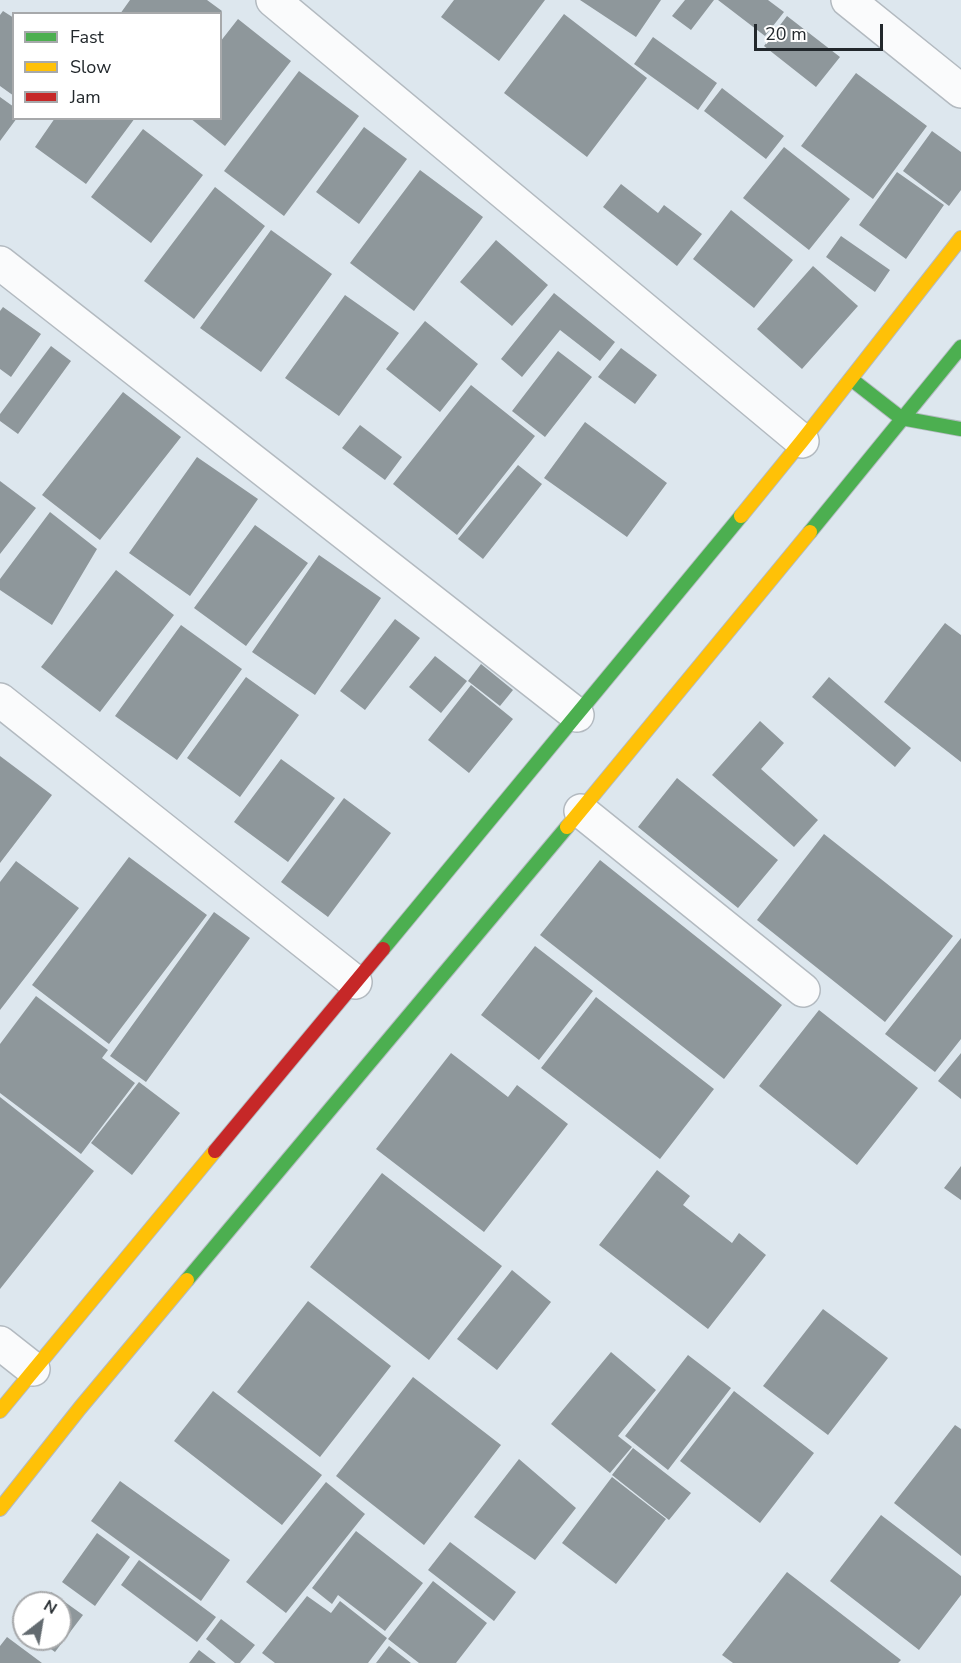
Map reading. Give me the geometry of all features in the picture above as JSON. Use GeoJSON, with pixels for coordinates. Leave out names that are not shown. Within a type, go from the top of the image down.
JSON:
{"type":"FeatureCollection","features":[{"type":"Feature","properties":{"kind":"street"},"geometry":{"type":"LineString","coordinates":[[273,0],[802,441]]}},
{"type":"Feature","properties":{"kind":"street"},"geometry":{"type":"LineString","coordinates":[[848,0],[961,91]]}},
{"type":"Feature","properties":{"kind":"street"},"geometry":{"type":"LineString","coordinates":[[0,1411],[577,715],[851,379],[957,254],[961,238]]}},
{"type":"Feature","properties":{"kind":"street"},"geometry":{"type":"LineString","coordinates":[[0,263],[577,715]]}},
{"type":"Feature","properties":{"kind":"street"},"geometry":{"type":"LineString","coordinates":[[0,1509],[80,1408],[581,811],[961,347]]}},
{"type":"Feature","properties":{"kind":"street"},"geometry":{"type":"LineString","coordinates":[[851,379],[901,418],[961,429]]}},
{"type":"Feature","properties":{"kind":"street"},"geometry":{"type":"LineString","coordinates":[[0,700],[355,982]]}},
{"type":"Feature","properties":{"kind":"street"},"geometry":{"type":"LineString","coordinates":[[581,811],[803,990]]}},
{"type":"Feature","properties":{"kind":"street"},"geometry":{"type":"LineString","coordinates":[[0,1343],[33,1369]]}},
{"type":"Feature","properties":{"kind":"building"},"geometry":{"type":"Polygon","coordinates":[[[130,0],[207,0],[222,11],[221,12],[121,12],[130,0]]]}},
{"type":"Feature","properties":{"kind":"building"},"geometry":{"type":"Polygon","coordinates":[[[454,0],[545,0],[499,61],[441,17],[454,0]]]}},
{"type":"Feature","properties":{"kind":"building"},"geometry":{"type":"Polygon","coordinates":[[[580,0],[661,0],[636,37],[580,0]]]}},
{"type":"Feature","properties":{"kind":"building"},"geometry":{"type":"Polygon","coordinates":[[[685,0],[714,0],[691,30],[672,16],[685,0]]]}},
{"type":"Feature","properties":{"kind":"building"},"geometry":{"type":"Polygon","coordinates":[[[718,0],[768,0],[784,12],[765,36],[718,0]]]}},
{"type":"Feature","properties":{"kind":"building"},"geometry":{"type":"Polygon","coordinates":[[[3,11],[12,17],[12,95],[0,86],[0,15],[3,11]]]}},
{"type":"Feature","properties":{"kind":"building"},"geometry":{"type":"Polygon","coordinates":[[[564,14],[647,78],[587,157],[504,93],[564,14]]]}},
{"type":"Feature","properties":{"kind":"building"},"geometry":{"type":"Polygon","coordinates":[[[787,16],[840,57],[816,87],[764,46],[787,16]]]}},
{"type":"Feature","properties":{"kind":"building"},"geometry":{"type":"Polygon","coordinates":[[[238,19],[291,61],[225,146],[192,120],[222,120],[222,39],[238,19]]]}},
{"type":"Feature","properties":{"kind":"building"},"geometry":{"type":"Polygon","coordinates":[[[653,37],[717,83],[698,110],[634,64],[653,37]]]}},
{"type":"Feature","properties":{"kind":"building"},"geometry":{"type":"Polygon","coordinates":[[[299,71],[359,116],[284,216],[224,171],[299,71]]]}},
{"type":"Feature","properties":{"kind":"building"},"geometry":{"type":"Polygon","coordinates":[[[856,73],[927,126],[873,199],[801,146],[856,73]]]}},
{"type":"Feature","properties":{"kind":"building"},"geometry":{"type":"Polygon","coordinates":[[[722,88],[784,136],[766,159],[704,111],[722,88]]]}},
{"type":"Feature","properties":{"kind":"building"},"geometry":{"type":"Polygon","coordinates":[[[0,97],[12,106],[12,120],[16,120],[0,141],[0,97]]]}},
{"type":"Feature","properties":{"kind":"building"},"geometry":{"type":"Polygon","coordinates":[[[54,120],[134,120],[86,184],[35,147],[54,120]]]}},
{"type":"Feature","properties":{"kind":"building"},"geometry":{"type":"Polygon","coordinates":[[[364,127],[407,159],[359,224],[316,192],[364,127]]]}},
{"type":"Feature","properties":{"kind":"building"},"geometry":{"type":"Polygon","coordinates":[[[143,129],[203,175],[151,243],[91,197],[143,129]]]}},
{"type":"Feature","properties":{"kind":"building"},"geometry":{"type":"Polygon","coordinates":[[[932,131],[961,152],[961,190],[949,206],[903,171],[932,131]]]}},
{"type":"Feature","properties":{"kind":"building"},"geometry":{"type":"Polygon","coordinates":[[[784,147],[850,199],[809,250],[743,198],[784,147]]]}},
{"type":"Feature","properties":{"kind":"building"},"geometry":{"type":"Polygon","coordinates":[[[420,170],[483,217],[414,311],[350,263],[420,170]]]}},
{"type":"Feature","properties":{"kind":"building"},"geometry":{"type":"Polygon","coordinates":[[[897,172],[944,205],[906,259],[859,225],[897,172]]]}},
{"type":"Feature","properties":{"kind":"building"},"geometry":{"type":"Polygon","coordinates":[[[621,184],[658,213],[664,205],[702,234],[677,266],[603,207],[621,184]]]}},
{"type":"Feature","properties":{"kind":"building"},"geometry":{"type":"Polygon","coordinates":[[[215,187],[265,226],[194,319],[144,281],[215,187]]]}},
{"type":"Feature","properties":{"kind":"building"},"geometry":{"type":"Polygon","coordinates":[[[731,210],[793,260],[754,308],[693,259],[731,210]]]}},
{"type":"Feature","properties":{"kind":"building"},"geometry":{"type":"Polygon","coordinates":[[[271,230],[332,274],[261,372],[200,328],[271,230]]]}},
{"type":"Feature","properties":{"kind":"building"},"geometry":{"type":"Polygon","coordinates":[[[841,236],[890,270],[875,292],[826,257],[841,236]]]}},
{"type":"Feature","properties":{"kind":"building"},"geometry":{"type":"Polygon","coordinates":[[[496,240],[548,285],[512,326],[460,282],[496,240]]]}},
{"type":"Feature","properties":{"kind":"building"},"geometry":{"type":"Polygon","coordinates":[[[813,266],[858,306],[802,369],[757,329],[813,266]]]}},
{"type":"Feature","properties":{"kind":"building"},"geometry":{"type":"Polygon","coordinates":[[[554,293],[615,342],[600,361],[560,330],[522,377],[501,359],[554,293]]]}},
{"type":"Feature","properties":{"kind":"building"},"geometry":{"type":"Polygon","coordinates":[[[345,295],[399,333],[339,416],[285,378],[345,295]]]}},
{"type":"Feature","properties":{"kind":"building"},"geometry":{"type":"Polygon","coordinates":[[[3,307],[41,334],[11,377],[0,369],[0,311],[3,307]]]}},
{"type":"Feature","properties":{"kind":"building"},"geometry":{"type":"Polygon","coordinates":[[[425,321],[478,364],[440,412],[386,369],[425,321]]]}},
{"type":"Feature","properties":{"kind":"building"},"geometry":{"type":"Polygon","coordinates":[[[51,346],[71,361],[18,434],[0,421],[0,414],[51,346]]]}},
{"type":"Feature","properties":{"kind":"building"},"geometry":{"type":"Polygon","coordinates":[[[621,348],[657,375],[635,404],[598,377],[621,348]]]}},
{"type":"Feature","properties":{"kind":"building"},"geometry":{"type":"Polygon","coordinates":[[[558,351],[592,377],[545,437],[512,411],[558,351]]]}},
{"type":"Feature","properties":{"kind":"building"},"geometry":{"type":"Polygon","coordinates":[[[471,385],[535,436],[457,535],[393,484],[471,385]]]}},
{"type":"Feature","properties":{"kind":"building"},"geometry":{"type":"Polygon","coordinates":[[[123,392],[181,437],[100,540],[42,495],[123,392]]]}},
{"type":"Feature","properties":{"kind":"building"},"geometry":{"type":"Polygon","coordinates":[[[585,422],[667,483],[627,537],[544,478],[585,422]]]}},
{"type":"Feature","properties":{"kind":"building"},"geometry":{"type":"Polygon","coordinates":[[[360,425],[402,457],[385,480],[342,448],[360,425]]]}},
{"type":"Feature","properties":{"kind":"building"},"geometry":{"type":"Polygon","coordinates":[[[197,457],[258,499],[190,596],[129,553],[197,457]]]}},
{"type":"Feature","properties":{"kind":"building"},"geometry":{"type":"Polygon","coordinates":[[[518,465],[542,484],[483,559],[458,539],[518,465]]]}},
{"type":"Feature","properties":{"kind":"building"},"geometry":{"type":"Polygon","coordinates":[[[0,481],[36,508],[0,554],[0,481]]]}},
{"type":"Feature","properties":{"kind":"building"},"geometry":{"type":"Polygon","coordinates":[[[50,512],[97,549],[52,625],[0,590],[0,579],[50,512]]]}},
{"type":"Feature","properties":{"kind":"building"},"geometry":{"type":"Polygon","coordinates":[[[255,525],[308,563],[246,646],[194,608],[255,525]]]}},
{"type":"Feature","properties":{"kind":"building"},"geometry":{"type":"Polygon","coordinates":[[[319,555],[381,598],[315,695],[252,652],[319,555]]]}},
{"type":"Feature","properties":{"kind":"building"},"geometry":{"type":"Polygon","coordinates":[[[116,570],[174,615],[100,712],[41,667],[116,570]]]}},
{"type":"Feature","properties":{"kind":"building"},"geometry":{"type":"Polygon","coordinates":[[[395,619],[420,638],[365,710],[340,691],[395,619]]]}},
{"type":"Feature","properties":{"kind":"building"},"geometry":{"type":"Polygon","coordinates":[[[945,623],[961,635],[961,762],[884,702],[945,623]]]}},
{"type":"Feature","properties":{"kind":"building"},"geometry":{"type":"Polygon","coordinates":[[[181,625],[242,669],[177,760],[115,716],[181,625]]]}},
{"type":"Feature","properties":{"kind":"building"},"geometry":{"type":"Polygon","coordinates":[[[435,656],[467,681],[441,713],[409,687],[435,656]]]}},
{"type":"Feature","properties":{"kind":"building"},"geometry":{"type":"Polygon","coordinates":[[[481,664],[513,690],[500,706],[468,681],[481,664]]]}},
{"type":"Feature","properties":{"kind":"building"},"geometry":{"type":"Polygon","coordinates":[[[246,677],[299,715],[240,797],[187,758],[246,677]]]}},
{"type":"Feature","properties":{"kind":"building"},"geometry":{"type":"Polygon","coordinates":[[[829,677],[911,748],[895,767],[812,697],[829,677]]]}},
{"type":"Feature","properties":{"kind":"building"},"geometry":{"type":"Polygon","coordinates":[[[471,685],[513,719],[469,773],[428,740],[471,685]]]}},
{"type":"Feature","properties":{"kind":"building"},"geometry":{"type":"Polygon","coordinates":[[[760,721],[784,743],[761,769],[818,820],[794,847],[712,775],[760,721]]]}},
{"type":"Feature","properties":{"kind":"building"},"geometry":{"type":"Polygon","coordinates":[[[0,756],[52,795],[0,863],[0,756]]]}},
{"type":"Feature","properties":{"kind":"building"},"geometry":{"type":"Polygon","coordinates":[[[281,759],[335,798],[288,862],[234,822],[281,759]]]}},
{"type":"Feature","properties":{"kind":"building"},"geometry":{"type":"Polygon","coordinates":[[[677,778],[778,860],[738,908],[638,827],[677,778]]]}},
{"type":"Feature","properties":{"kind":"building"},"geometry":{"type":"Polygon","coordinates":[[[344,798],[391,833],[328,917],[281,882],[344,798]]]}},
{"type":"Feature","properties":{"kind":"building"},"geometry":{"type":"Polygon","coordinates":[[[824,834],[953,936],[885,1022],[757,920],[824,834]]]}},
{"type":"Feature","properties":{"kind":"building"},"geometry":{"type":"Polygon","coordinates":[[[129,857],[207,915],[109,1044],[32,985],[129,857]]]}},
{"type":"Feature","properties":{"kind":"building"},"geometry":{"type":"Polygon","coordinates":[[[600,860],[782,1005],[724,1079],[540,935],[600,860]]]}},
{"type":"Feature","properties":{"kind":"building"},"geometry":{"type":"Polygon","coordinates":[[[16,861],[79,908],[0,1010],[0,882],[16,861]]]}},
{"type":"Feature","properties":{"kind":"building"},"geometry":{"type":"Polygon","coordinates":[[[214,912],[250,938],[146,1082],[110,1056],[214,912]]]}},
{"type":"Feature","properties":{"kind":"building"},"geometry":{"type":"Polygon","coordinates":[[[961,938],[961,1039],[935,1072],[885,1034],[961,938]]]}},
{"type":"Feature","properties":{"kind":"building"},"geometry":{"type":"Polygon","coordinates":[[[535,946],[593,991],[539,1060],[481,1015],[535,946]]]}},
{"type":"Feature","properties":{"kind":"building"},"geometry":{"type":"Polygon","coordinates":[[[36,996],[108,1050],[102,1058],[135,1083],[81,1154],[0,1093],[0,1044],[36,996]]]}},
{"type":"Feature","properties":{"kind":"building"},"geometry":{"type":"Polygon","coordinates":[[[596,997],[714,1089],[660,1159],[541,1068],[596,997]]]}},
{"type":"Feature","properties":{"kind":"building"},"geometry":{"type":"Polygon","coordinates":[[[819,1010],[918,1088],[857,1165],[759,1086],[819,1010]]]}},
{"type":"Feature","properties":{"kind":"building"},"geometry":{"type":"Polygon","coordinates":[[[451,1053],[508,1097],[517,1085],[568,1124],[484,1232],[376,1149],[451,1053]]]}},
{"type":"Feature","properties":{"kind":"building"},"geometry":{"type":"Polygon","coordinates":[[[961,1053],[961,1099],[938,1081],[961,1053]]]}},
{"type":"Feature","properties":{"kind":"building"},"geometry":{"type":"Polygon","coordinates":[[[139,1082],[180,1113],[132,1175],[91,1143],[139,1082]]]}},
{"type":"Feature","properties":{"kind":"building"},"geometry":{"type":"Polygon","coordinates":[[[0,1097],[94,1171],[0,1289],[0,1097]]]}},
{"type":"Feature","properties":{"kind":"building"},"geometry":{"type":"Polygon","coordinates":[[[961,1166],[961,1200],[944,1188],[961,1166]]]}},
{"type":"Feature","properties":{"kind":"building"},"geometry":{"type":"Polygon","coordinates":[[[657,1170],[690,1196],[683,1205],[732,1243],[739,1233],[766,1255],[708,1329],[599,1245],[657,1170]]]}},
{"type":"Feature","properties":{"kind":"building"},"geometry":{"type":"Polygon","coordinates":[[[382,1173],[502,1266],[429,1360],[310,1267],[382,1173]]]}},
{"type":"Feature","properties":{"kind":"building"},"geometry":{"type":"Polygon","coordinates":[[[512,1270],[551,1302],[497,1370],[457,1339],[512,1270]]]}},
{"type":"Feature","properties":{"kind":"building"},"geometry":{"type":"Polygon","coordinates":[[[308,1301],[391,1366],[320,1457],[237,1392],[308,1301]]]}},
{"type":"Feature","properties":{"kind":"building"},"geometry":{"type":"Polygon","coordinates":[[[823,1309],[888,1358],[828,1435],[763,1386],[823,1309]]]}},
{"type":"Feature","properties":{"kind":"building"},"geometry":{"type":"Polygon","coordinates":[[[611,1352],[656,1390],[618,1436],[632,1447],[610,1473],[551,1424],[611,1352]]]}},
{"type":"Feature","properties":{"kind":"building"},"geometry":{"type":"Polygon","coordinates":[[[688,1355],[731,1388],[668,1470],[625,1436],[688,1355]]]}},
{"type":"Feature","properties":{"kind":"building"},"geometry":{"type":"Polygon","coordinates":[[[413,1377],[501,1445],[424,1545],[336,1476],[413,1377]]]}},
{"type":"Feature","properties":{"kind":"building"},"geometry":{"type":"Polygon","coordinates":[[[213,1391],[322,1475],[282,1525],[174,1441],[213,1391]]]}},
{"type":"Feature","properties":{"kind":"building"},"geometry":{"type":"Polygon","coordinates":[[[734,1391],[814,1453],[760,1523],[680,1461],[734,1391]]]}},
{"type":"Feature","properties":{"kind":"building"},"geometry":{"type":"Polygon","coordinates":[[[955,1425],[961,1429],[961,1556],[894,1503],[955,1425]]]}},
{"type":"Feature","properties":{"kind":"building"},"geometry":{"type":"Polygon","coordinates":[[[633,1448],[691,1493],[669,1520],[612,1475],[633,1448]]]}},
{"type":"Feature","properties":{"kind":"building"},"geometry":{"type":"Polygon","coordinates":[[[519,1459],[576,1508],[535,1560],[474,1517],[519,1459]]]}},
{"type":"Feature","properties":{"kind":"building"},"geometry":{"type":"Polygon","coordinates":[[[612,1477],[666,1519],[616,1584],[562,1543],[612,1477]]]}},
{"type":"Feature","properties":{"kind":"building"},"geometry":{"type":"Polygon","coordinates":[[[120,1481],[230,1560],[201,1601],[91,1521],[120,1481]]]}},
{"type":"Feature","properties":{"kind":"building"},"geometry":{"type":"Polygon","coordinates":[[[326,1482],[365,1514],[286,1613],[246,1582],[326,1482]]]}},
{"type":"Feature","properties":{"kind":"building"},"geometry":{"type":"Polygon","coordinates":[[[881,1515],[961,1576],[961,1595],[919,1650],[830,1581],[881,1515]]]}},
{"type":"Feature","properties":{"kind":"building"},"geometry":{"type":"Polygon","coordinates":[[[356,1531],[423,1583],[385,1631],[338,1595],[332,1604],[312,1588],[356,1531]]]}},
{"type":"Feature","properties":{"kind":"building"},"geometry":{"type":"Polygon","coordinates":[[[97,1533],[130,1557],[95,1606],[62,1582],[97,1533]]]}},
{"type":"Feature","properties":{"kind":"building"},"geometry":{"type":"Polygon","coordinates":[[[450,1542],[516,1592],[494,1621],[428,1570],[450,1542]]]}},
{"type":"Feature","properties":{"kind":"building"},"geometry":{"type":"Polygon","coordinates":[[[139,1560],[216,1617],[197,1642],[121,1585],[139,1560]]]}},
{"type":"Feature","properties":{"kind":"building"},"geometry":{"type":"Polygon","coordinates":[[[787,1572],[901,1660],[898,1663],[733,1663],[722,1655],[787,1572]]]}},
{"type":"Feature","properties":{"kind":"building"},"geometry":{"type":"Polygon","coordinates":[[[433,1581],[487,1623],[456,1663],[419,1663],[388,1639],[433,1581]]]}},
{"type":"Feature","properties":{"kind":"building"},"geometry":{"type":"Polygon","coordinates":[[[307,1596],[331,1613],[340,1601],[387,1638],[368,1663],[275,1663],[262,1653],[307,1596]]]}},
{"type":"Feature","properties":{"kind":"building"},"geometry":{"type":"Polygon","coordinates":[[[72,1607],[83,1615],[72,1630],[72,1607]]]}},
{"type":"Feature","properties":{"kind":"building"},"geometry":{"type":"Polygon","coordinates":[[[221,1619],[255,1645],[240,1663],[235,1663],[206,1639],[221,1619]]]}},
{"type":"Feature","properties":{"kind":"building"},"geometry":{"type":"Polygon","coordinates":[[[7,1637],[12,1641],[12,1651],[26,1651],[42,1663],[0,1663],[0,1646],[7,1637]]]}},
{"type":"Feature","properties":{"kind":"building"},"geometry":{"type":"Polygon","coordinates":[[[389,1646],[411,1663],[376,1663],[389,1646]]]}},
{"type":"Feature","properties":{"kind":"building"},"geometry":{"type":"Polygon","coordinates":[[[199,1650],[216,1663],[189,1663],[199,1650]]]}},
{"type":"Feature","properties":{"kind":"traffic: fast"},"geometry":{"type":"LineString","coordinates":[[810,532],[961,347]]}},
{"type":"Feature","properties":{"kind":"traffic: fast"},"geometry":{"type":"LineString","coordinates":[[851,379],[901,418],[961,429]]}},
{"type":"Feature","properties":{"kind":"traffic: fast"},"geometry":{"type":"LineString","coordinates":[[383,949],[741,516]]}},
{"type":"Feature","properties":{"kind":"traffic: fast"},"geometry":{"type":"LineString","coordinates":[[187,1280],[567,827]]}},
{"type":"Feature","properties":{"kind":"traffic: slow"},"geometry":{"type":"LineString","coordinates":[[741,516],[961,238]]}},
{"type":"Feature","properties":{"kind":"traffic: slow"},"geometry":{"type":"LineString","coordinates":[[567,827],[810,532]]}},
{"type":"Feature","properties":{"kind":"traffic: slow"},"geometry":{"type":"LineString","coordinates":[[0,1411],[215,1151]]}},
{"type":"Feature","properties":{"kind":"traffic: slow"},"geometry":{"type":"LineString","coordinates":[[0,1509],[80,1408],[187,1280]]}},
{"type":"Feature","properties":{"kind":"traffic: jam"},"geometry":{"type":"LineString","coordinates":[[215,1151],[383,949]]}}]}
